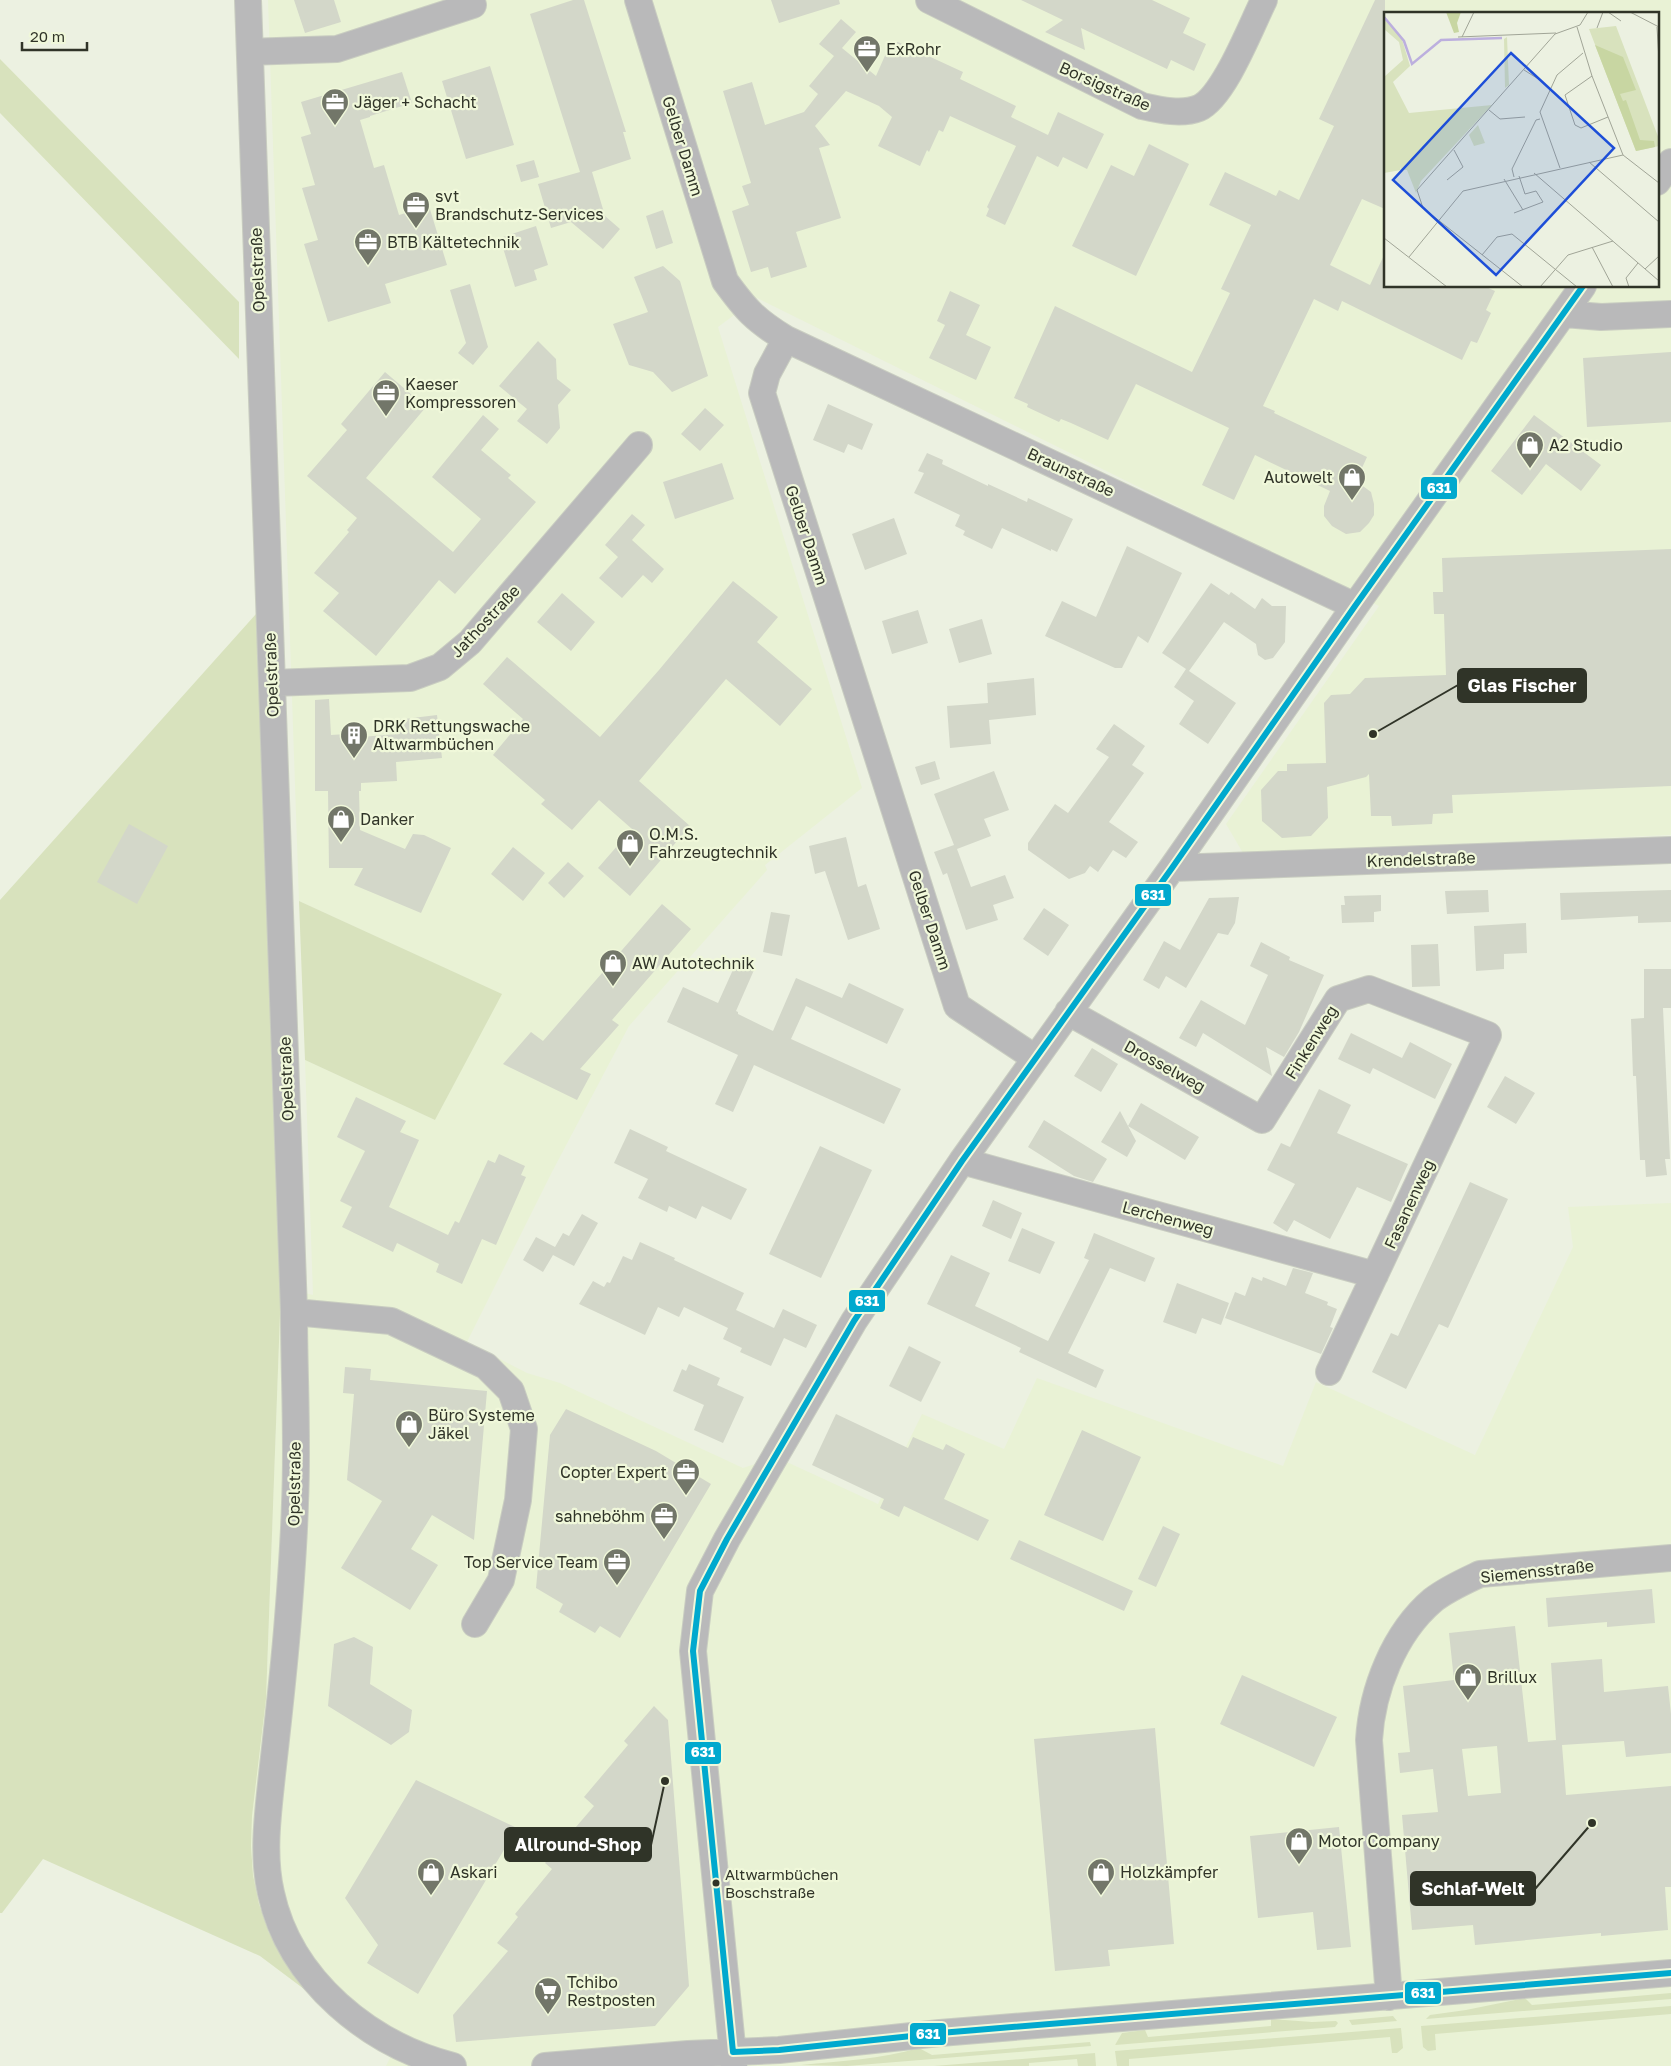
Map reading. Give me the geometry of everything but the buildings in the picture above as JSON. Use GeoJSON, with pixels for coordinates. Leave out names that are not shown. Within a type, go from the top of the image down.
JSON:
{"type":"FeatureCollection","features":[{"type":"Feature","properties":{"kind":"street","name":"Opelstraße"},"geometry":{"type":"LineString","coordinates":[[248,0],[294,1312],[296,1502],[288,1618],[267,1833],[267,1860],[271,1894],[282,1925],[297,1956],[317,1984],[343,2010],[368,2028],[428,2060],[454,2066]]}},
{"type":"Feature","properties":{"kind":"street","name":"Gelber Damm"},"geometry":{"type":"LineString","coordinates":[[638,0],[725,281],[746,310],[761,324],[786,338],[767,374],[762,392],[957,1006],[1035,1058]]}},
{"type":"Feature","properties":{"kind":"street","name":"Borsigstraße"},"geometry":{"type":"LineString","coordinates":[[929,0],[1142,106],[1177,111],[1199,108],[1216,95],[1264,0]]}},
{"type":"Feature","properties":{"kind":"street"},"geometry":{"type":"LineString","coordinates":[[250,52],[337,49],[473,5]]}},
{"type":"Feature","properties":{"kind":"street"},"geometry":{"type":"LineString","coordinates":[[1658,181],[1671,162]]}},
{"type":"Feature","properties":{"kind":"street"},"geometry":{"type":"LineString","coordinates":[[734,2059],[693,1651],[700,1592],[727,1539],[854,1321],[962,1161],[1583,288]]}},
{"type":"Feature","properties":{"kind":"street"},"geometry":{"type":"LineString","coordinates":[[1564,314],[1601,317],[1671,314]]}},
{"type":"Feature","properties":{"kind":"street","name":"Braunstraße"},"geometry":{"type":"LineString","coordinates":[[786,338],[1355,606]]}},
{"type":"Feature","properties":{"kind":"street","name":"Jathostraße"},"geometry":{"type":"LineString","coordinates":[[272,683],[410,678],[440,667],[470,642],[639,445]]}},
{"type":"Feature","properties":{"kind":"street","name":"Krendelstraße"},"geometry":{"type":"LineString","coordinates":[[1172,868],[1671,850]]}},
{"type":"Feature","properties":{"kind":"street","name":"Finkenweg"},"geometry":{"type":"LineString","coordinates":[[1262,1120],[1338,999],[1369,989],[1488,1035]]}},
{"type":"Feature","properties":{"kind":"street","name":"Drosselweg"},"geometry":{"type":"LineString","coordinates":[[1068,1012],[1262,1120]]}},
{"type":"Feature","properties":{"kind":"street","name":"Fasanenweg"},"geometry":{"type":"LineString","coordinates":[[1329,1372],[1488,1035]]}},
{"type":"Feature","properties":{"kind":"street","name":"Lerchenweg"},"geometry":{"type":"LineString","coordinates":[[962,1161],[1375,1275]]}},
{"type":"Feature","properties":{"kind":"street"},"geometry":{"type":"LineString","coordinates":[[294,1312],[392,1321],[486,1366],[511,1391],[524,1429],[518,1500],[501,1580],[475,1624]]}},
{"type":"Feature","properties":{"kind":"street","name":"Siemensstraße"},"geometry":{"type":"LineString","coordinates":[[1389,1996],[1370,1719],[1379,1687],[1390,1659],[1405,1632],[1418,1614],[1434,1599],[1456,1585],[1480,1574],[1671,1558]]}},
{"type":"Feature","properties":{"kind":"street"},"geometry":{"type":"LineString","coordinates":[[545,2066],[734,2059],[778,2050],[940,2033],[1671,1973]]}},
{"type":"Feature","properties":{"kind":"shaded area"},"geometry":{"type":"Polygon","coordinates":[[[268,0],[1671,0],[1671,835],[1243,853],[1226,824],[1379,606],[757,298],[718,327],[862,788],[765,865],[767,870],[629,1026],[553,1170],[467,1342],[527,1373],[560,1383],[743,1468],[776,1457],[878,1504],[922,1414],[1004,1449],[1037,1378],[1283,1466],[1316,1382],[1475,1455],[1573,1247],[1568,1207],[1671,1203],[1671,2066],[386,2066],[391,2056],[335,2020],[308,1992],[269,1933],[259,1904],[253,1875],[251,1845],[252,1816],[266,1699],[281,1287],[313,1295],[305,1060],[435,1120],[501,994],[299,901],[268,0]]]}},
{"type":"Feature","properties":{"kind":"shaded area"},"geometry":{"type":"Polygon","coordinates":[[[0,59],[239,302],[239,359],[0,113],[0,59]]]}},
{"type":"Feature","properties":{"kind":"shaded area"},"geometry":{"type":"Polygon","coordinates":[[[257,613],[281,1287],[266,1699],[252,1816],[251,1846],[253,1875],[259,1904],[269,1933],[308,1992],[260,1956],[43,1859],[2,1913],[0,1913],[0,900],[257,613]]]}},
{"type":"Feature","properties":{"kind":"shaded area"},"geometry":{"type":"Polygon","coordinates":[[[299,901],[502,994],[435,1120],[305,1060],[299,901]]]}},
{"type":"Feature","properties":{"kind":"shaded area"},"geometry":{"type":"Polygon","coordinates":[[[1671,1993],[1671,1999],[1426,2019],[1430,2015],[1525,1998],[1532,2005],[1671,1993]]]}},
{"type":"Feature","properties":{"kind":"shaded area"},"geometry":{"type":"Polygon","coordinates":[[[1671,2006],[1671,2014],[1435,2034],[1436,2050],[1428,2051],[1423,2047],[1421,2026],[1671,2006]]]}},
{"type":"Feature","properties":{"kind":"shaded area"},"geometry":{"type":"Polygon","coordinates":[[[1393,2016],[1397,2021],[1352,2025],[1349,2020],[1393,2016]]]}},
{"type":"Feature","properties":{"kind":"shaded area"},"geometry":{"type":"Polygon","coordinates":[[[1271,2019],[1312,2022],[1336,2021],[1338,2023],[1335,2027],[1115,2045],[1122,2033],[1145,2030],[1148,2037],[1271,2026],[1271,2019]]]}},
{"type":"Feature","properties":{"kind":"shaded area"},"geometry":{"type":"Polygon","coordinates":[[[1401,2028],[1403,2048],[1397,2053],[1392,2053],[1390,2037],[1129,2059],[1129,2066],[1117,2066],[1115,2051],[1401,2028]]]}},
{"type":"Feature","properties":{"kind":"shaded area"},"geometry":{"type":"Polygon","coordinates":[[[1090,2042],[1091,2046],[847,2066],[801,2065],[876,2057],[919,2048],[932,2055],[1090,2042]]]}},
{"type":"Feature","properties":{"kind":"shaded area"},"geometry":{"type":"Polygon","coordinates":[[[1095,2053],[1096,2066],[1078,2066],[1077,2059],[1029,2063],[1029,2066],[934,2066],[1095,2053]]]}},
{"type":"Feature","properties":{"kind":"transit line","name":"631"},"geometry":{"type":"LineString","coordinates":[[1582,288],[1355,606],[1172,868],[962,1161],[854,1321],[727,1539],[700,1591],[693,1651],[733,2052],[779,2050],[940,2033],[1671,1973]]}},
{"type":"Feature","properties":{"kind":"place","name":"ExRohr"},"geometry":{"type":"Point","coordinates":[867,73]}},
{"type":"Feature","properties":{"kind":"place","name":"Jäger + Schacht"},"geometry":{"type":"Point","coordinates":[335,126]}},
{"type":"Feature","properties":{"kind":"place","name":"svt Brandschutz-Services"},"geometry":{"type":"Point","coordinates":[416,229]}},
{"type":"Feature","properties":{"kind":"place","name":"BTB Kältetechnik"},"geometry":{"type":"Point","coordinates":[368,266]}},
{"type":"Feature","properties":{"kind":"place","name":"Kaeser Kompressoren"},"geometry":{"type":"Point","coordinates":[386,417]}},
{"type":"Feature","properties":{"kind":"place","name":"A2 Studio"},"geometry":{"type":"Point","coordinates":[1530,469]}},
{"type":"Feature","properties":{"kind":"place","name":"Autowelt"},"geometry":{"type":"Point","coordinates":[1352,501]}},
{"type":"Feature","properties":{"kind":"place","name":"Glas Fischer"},"geometry":{"type":"Point","coordinates":[1373,734]}},
{"type":"Feature","properties":{"kind":"place","name":"DRK Rettungswache Altwarmbüchen"},"geometry":{"type":"Point","coordinates":[354,759]}},
{"type":"Feature","properties":{"kind":"place","name":"Danker"},"geometry":{"type":"Point","coordinates":[341,843]}},
{"type":"Feature","properties":{"kind":"place","name":"O.M.S. Fahrzeugtechnik"},"geometry":{"type":"Point","coordinates":[630,867]}},
{"type":"Feature","properties":{"kind":"place","name":"AW Autotechnik"},"geometry":{"type":"Point","coordinates":[613,987]}},
{"type":"Feature","properties":{"kind":"place","name":"Büro Systeme Jäkel"},"geometry":{"type":"Point","coordinates":[409,1448]}},
{"type":"Feature","properties":{"kind":"place","name":"Copter Expert"},"geometry":{"type":"Point","coordinates":[686,1496]}},
{"type":"Feature","properties":{"kind":"place","name":"sahneböhm"},"geometry":{"type":"Point","coordinates":[664,1540]}},
{"type":"Feature","properties":{"kind":"place","name":"Top Service Team"},"geometry":{"type":"Point","coordinates":[617,1586]}},
{"type":"Feature","properties":{"kind":"place","name":"Brillux"},"geometry":{"type":"Point","coordinates":[1468,1701]}},
{"type":"Feature","properties":{"kind":"place","name":"Allround-Shop"},"geometry":{"type":"Point","coordinates":[665,1781]}},
{"type":"Feature","properties":{"kind":"place","name":"Schlaf-Welt"},"geometry":{"type":"Point","coordinates":[1592,1823]}},
{"type":"Feature","properties":{"kind":"place","name":"Motor Company"},"geometry":{"type":"Point","coordinates":[1299,1865]}},
{"type":"Feature","properties":{"kind":"place","name":"Altwarmbüchen Boschstraße"},"geometry":{"type":"Point","coordinates":[716,1883]}},
{"type":"Feature","properties":{"kind":"place","name":"Askari"},"geometry":{"type":"Point","coordinates":[431,1896]}},
{"type":"Feature","properties":{"kind":"place","name":"Holzkämpfer"},"geometry":{"type":"Point","coordinates":[1101,1896]}},
{"type":"Feature","properties":{"kind":"place","name":"Tchibo Restposten"},"geometry":{"type":"Point","coordinates":[548,2015]}}]}
